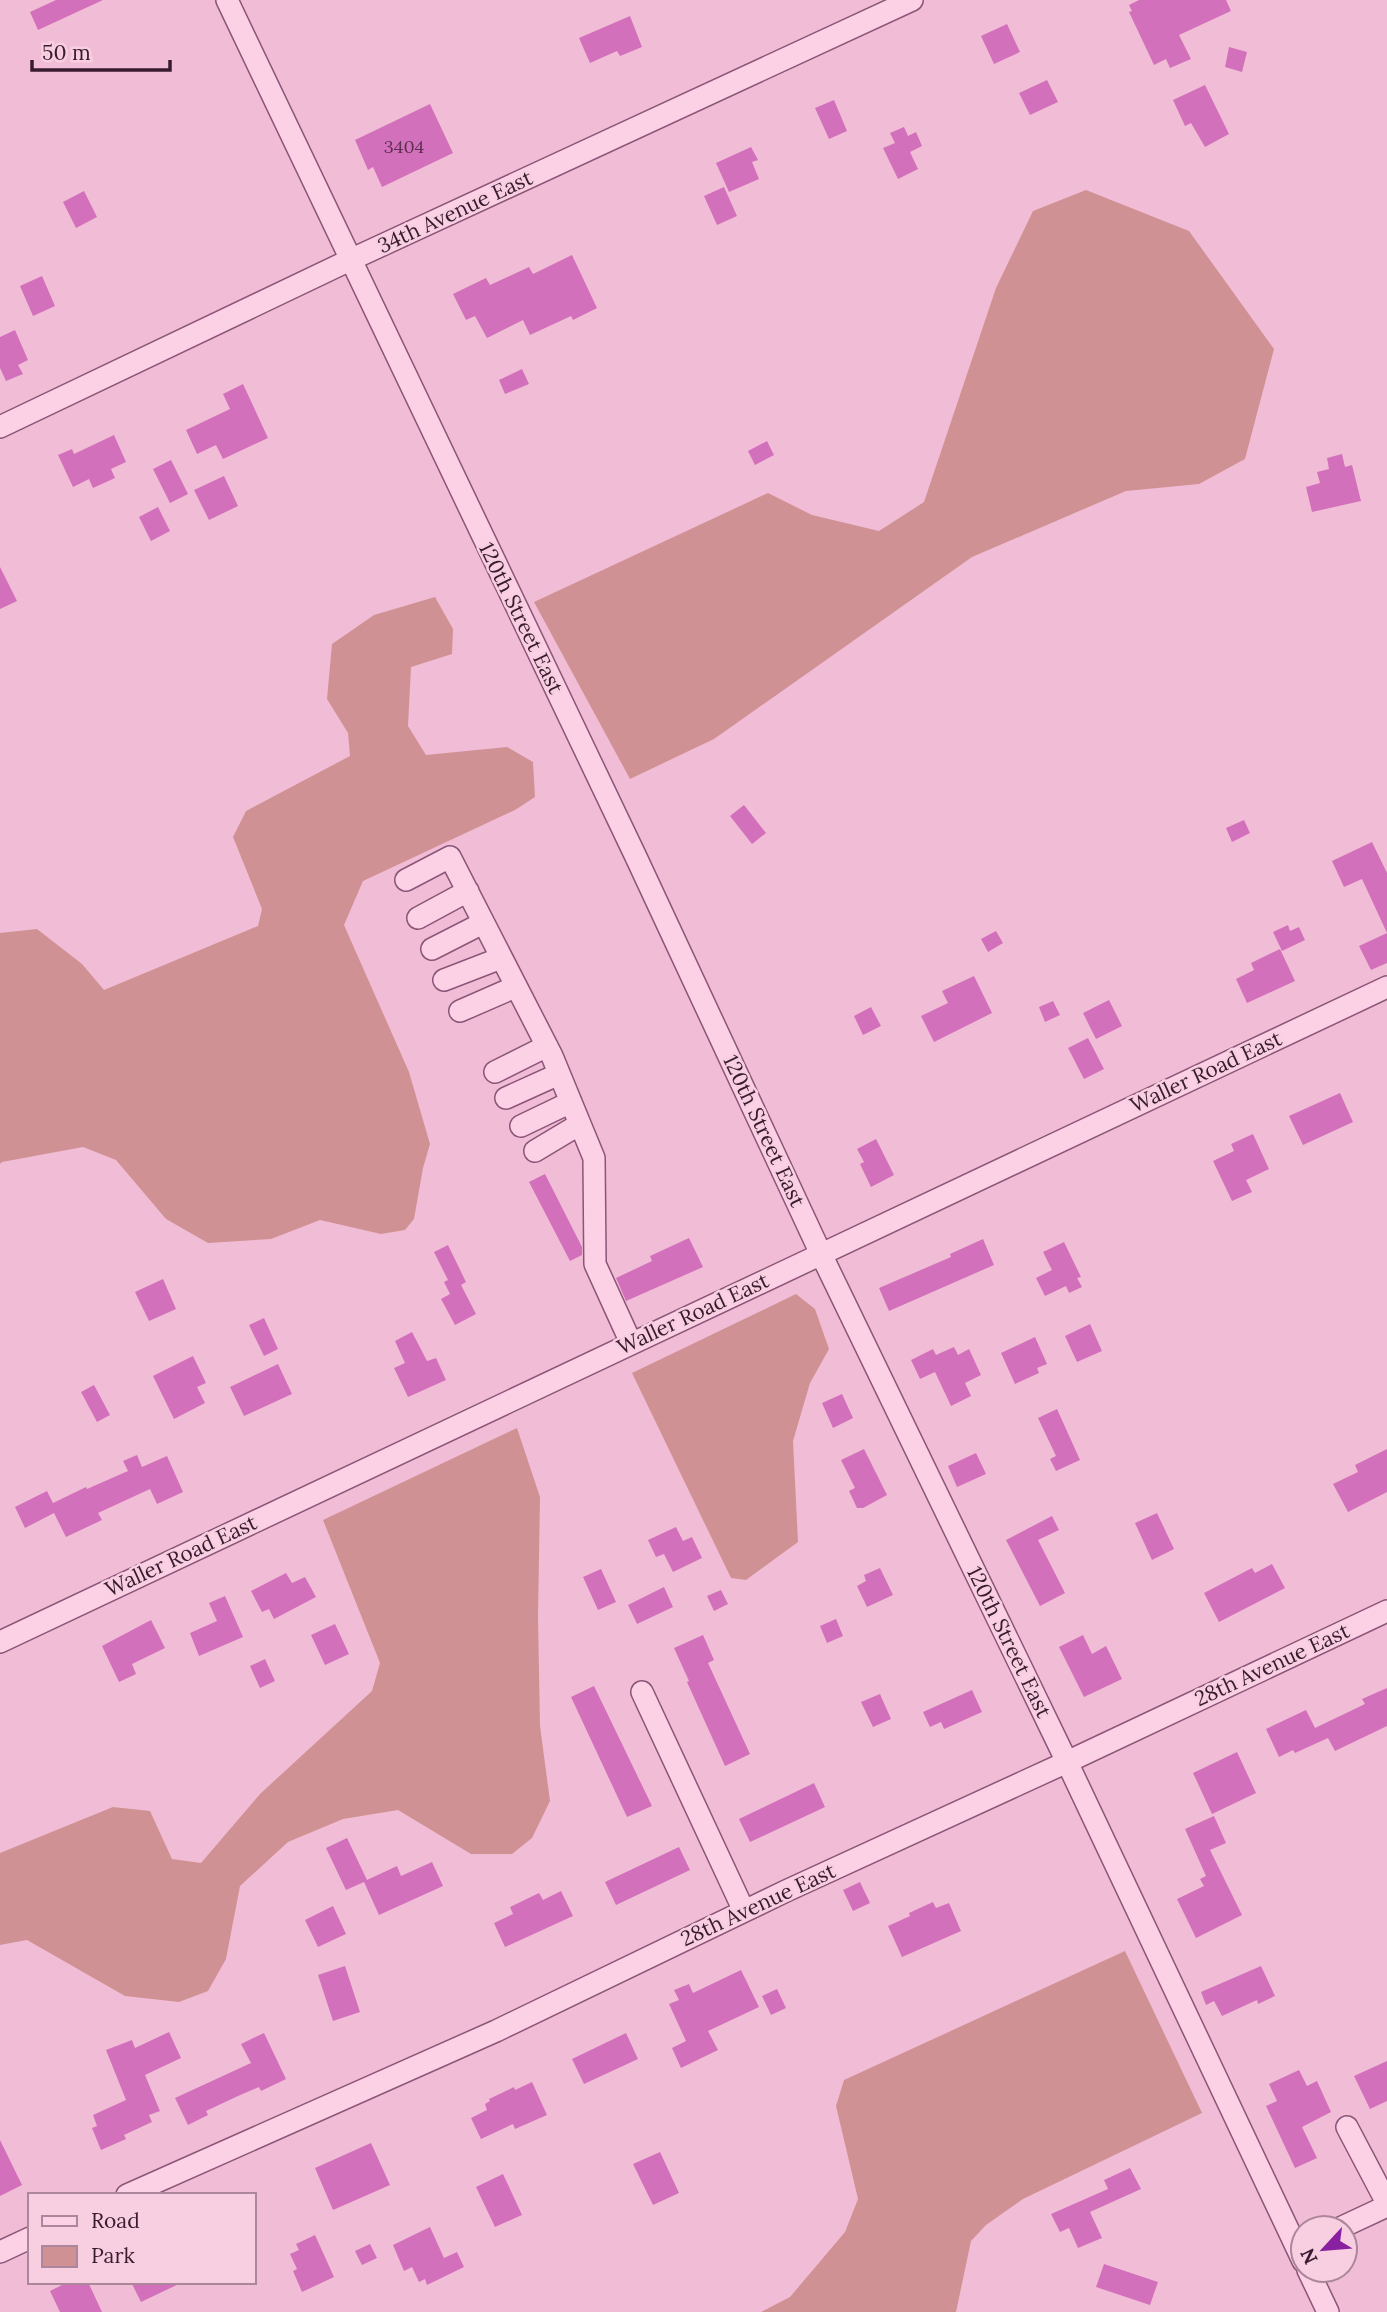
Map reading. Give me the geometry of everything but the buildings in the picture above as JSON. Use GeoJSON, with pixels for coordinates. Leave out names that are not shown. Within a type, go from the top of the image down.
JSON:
{"type":"FeatureCollection","features":[{"type":"Feature","properties":{"kind":"street","name":"120th Street East"},"geometry":{"type":"LineString","coordinates":[[226,0],[636,857],[821,1254],[1289,2226]]}},
{"type":"Feature","properties":{"kind":"street","name":"34th Avenue East"},"geometry":{"type":"LineString","coordinates":[[0,427],[350,260],[912,0]]}},
{"type":"Feature","properties":{"kind":"street"},"geometry":{"type":"LineString","coordinates":[[406,880],[450,857],[547,1046],[594,1158],[595,1264],[631,1343]]}},
{"type":"Feature","properties":{"kind":"street"},"geometry":{"type":"LineString","coordinates":[[418,918],[467,891]]}},
{"type":"Feature","properties":{"kind":"street"},"geometry":{"type":"LineString","coordinates":[[432,949],[483,923]]}},
{"type":"Feature","properties":{"kind":"street"},"geometry":{"type":"LineString","coordinates":[[444,980],[500,958]]}},
{"type":"Feature","properties":{"kind":"street","name":"Waller Road East"},"geometry":{"type":"LineString","coordinates":[[0,1642],[1387,987]]}},
{"type":"Feature","properties":{"kind":"street"},"geometry":{"type":"LineString","coordinates":[[460,1011],[515,988]]}},
{"type":"Feature","properties":{"kind":"street"},"geometry":{"type":"LineString","coordinates":[[495,1072],[547,1046]]}},
{"type":"Feature","properties":{"kind":"street"},"geometry":{"type":"LineString","coordinates":[[506,1098],[559,1074]]}},
{"type":"Feature","properties":{"kind":"street"},"geometry":{"type":"LineString","coordinates":[[521,1126],[571,1102]]}},
{"type":"Feature","properties":{"kind":"street"},"geometry":{"type":"LineString","coordinates":[[535,1151],[580,1124]]}},
{"type":"Feature","properties":{"kind":"street","name":"28th Avenue East"},"geometry":{"type":"LineString","coordinates":[[132,2193],[496,2031],[744,1911],[1387,1611]]}},
{"type":"Feature","properties":{"kind":"street"},"geometry":{"type":"LineString","coordinates":[[642,1692],[744,1911]]}},
{"type":"Feature","properties":{"kind":"street"},"geometry":{"type":"LineString","coordinates":[[1347,2127],[1387,2205],[1359,2219]]}},
{"type":"Feature","properties":{"kind":"street"},"geometry":{"type":"LineString","coordinates":[[0,2252],[28,2239]]}},
{"type":"Feature","properties":{"kind":"street"},"geometry":{"type":"LineString","coordinates":[[1315,2284],[1328,2312]]}},
{"type":"Feature","properties":{"kind":"green space"},"geometry":{"type":"Polygon","coordinates":[[[1086,190],[1189,231],[1274,349],[1245,459],[1199,484],[1126,491],[972,557],[714,739],[630,779],[534,602],[768,493],[812,515],[879,531],[924,502],[996,288],[1033,211],[1086,190]]]}},
{"type":"Feature","properties":{"kind":"green space"},"geometry":{"type":"Polygon","coordinates":[[[435,597],[453,629],[452,654],[411,667],[408,726],[426,755],[507,747],[533,762],[535,797],[515,810],[363,881],[344,925],[409,1072],[430,1144],[414,1219],[405,1230],[381,1234],[320,1220],[271,1239],[208,1243],[166,1219],[116,1160],[83,1147],[0,1164],[0,933],[37,929],[82,964],[104,990],[258,926],[262,909],[233,837],[246,811],[350,756],[348,733],[327,699],[332,644],[374,615],[435,597]]]}},
{"type":"Feature","properties":{"kind":"green space"},"geometry":{"type":"Polygon","coordinates":[[[796,1294],[815,1309],[829,1349],[810,1383],[793,1441],[798,1542],[746,1580],[731,1578],[632,1373],[796,1294]]]}},
{"type":"Feature","properties":{"kind":"green space"},"geometry":{"type":"Polygon","coordinates":[[[517,1428],[540,1497],[540,1726],[550,1801],[532,1838],[512,1854],[471,1854],[398,1810],[343,1819],[288,1842],[240,1886],[226,1959],[208,1991],[179,2002],[125,1996],[27,1940],[0,1945],[0,1853],[113,1807],[150,1811],[172,1859],[201,1863],[260,1794],[372,1691],[380,1663],[323,1520],[517,1428]]]}},
{"type":"Feature","properties":{"kind":"green space"},"geometry":{"type":"Polygon","coordinates":[[[1125,1951],[1202,2113],[1023,2199],[986,2225],[971,2241],[956,2312],[761,2312],[790,2297],[845,2232],[858,2199],[836,2106],[844,2080],[1125,1951]]]}}]}
